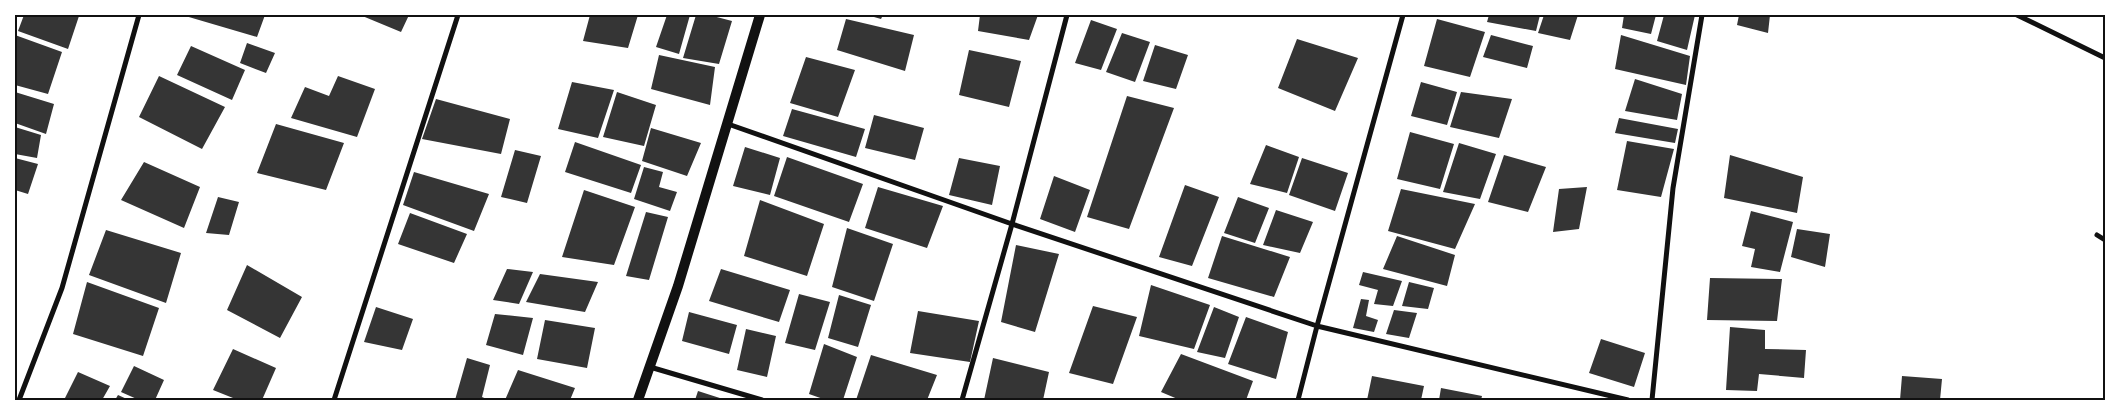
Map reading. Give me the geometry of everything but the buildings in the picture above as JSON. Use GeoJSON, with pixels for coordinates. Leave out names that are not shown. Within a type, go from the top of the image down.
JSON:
{"type":"FeatureCollection","features":[{"type":"Feature","properties":{"kind":"main road"},"geometry":{"type":"LineString","coordinates":[[638,400],[678,286],[760,15]]}},
{"type":"Feature","properties":{"kind":"street"},"geometry":{"type":"LineString","coordinates":[[19,400],[62,288],[139,15]]}},
{"type":"Feature","properties":{"kind":"street"},"geometry":{"type":"LineString","coordinates":[[334,400],[458,15]]}},
{"type":"Feature","properties":{"kind":"street"},"geometry":{"type":"LineString","coordinates":[[962,400],[1012,224],[1067,15]]}},
{"type":"Feature","properties":{"kind":"street"},"geometry":{"type":"LineString","coordinates":[[1298,400],[1402,15]]}},
{"type":"Feature","properties":{"kind":"street"},"geometry":{"type":"LineString","coordinates":[[1652,400],[1673,188],[1702,15]]}},
{"type":"Feature","properties":{"kind":"street"},"geometry":{"type":"LineString","coordinates":[[2017,15],[2105,58]]}},
{"type":"Feature","properties":{"kind":"street"},"geometry":{"type":"LineString","coordinates":[[728,124],[1012,224],[1317,326],[1628,400]]}},
{"type":"Feature","properties":{"kind":"street"},"geometry":{"type":"LineString","coordinates":[[2097,235],[2105,240]]}},
{"type":"Feature","properties":{"kind":"street"},"geometry":{"type":"LineString","coordinates":[[649,367],[762,400]]}}]}
